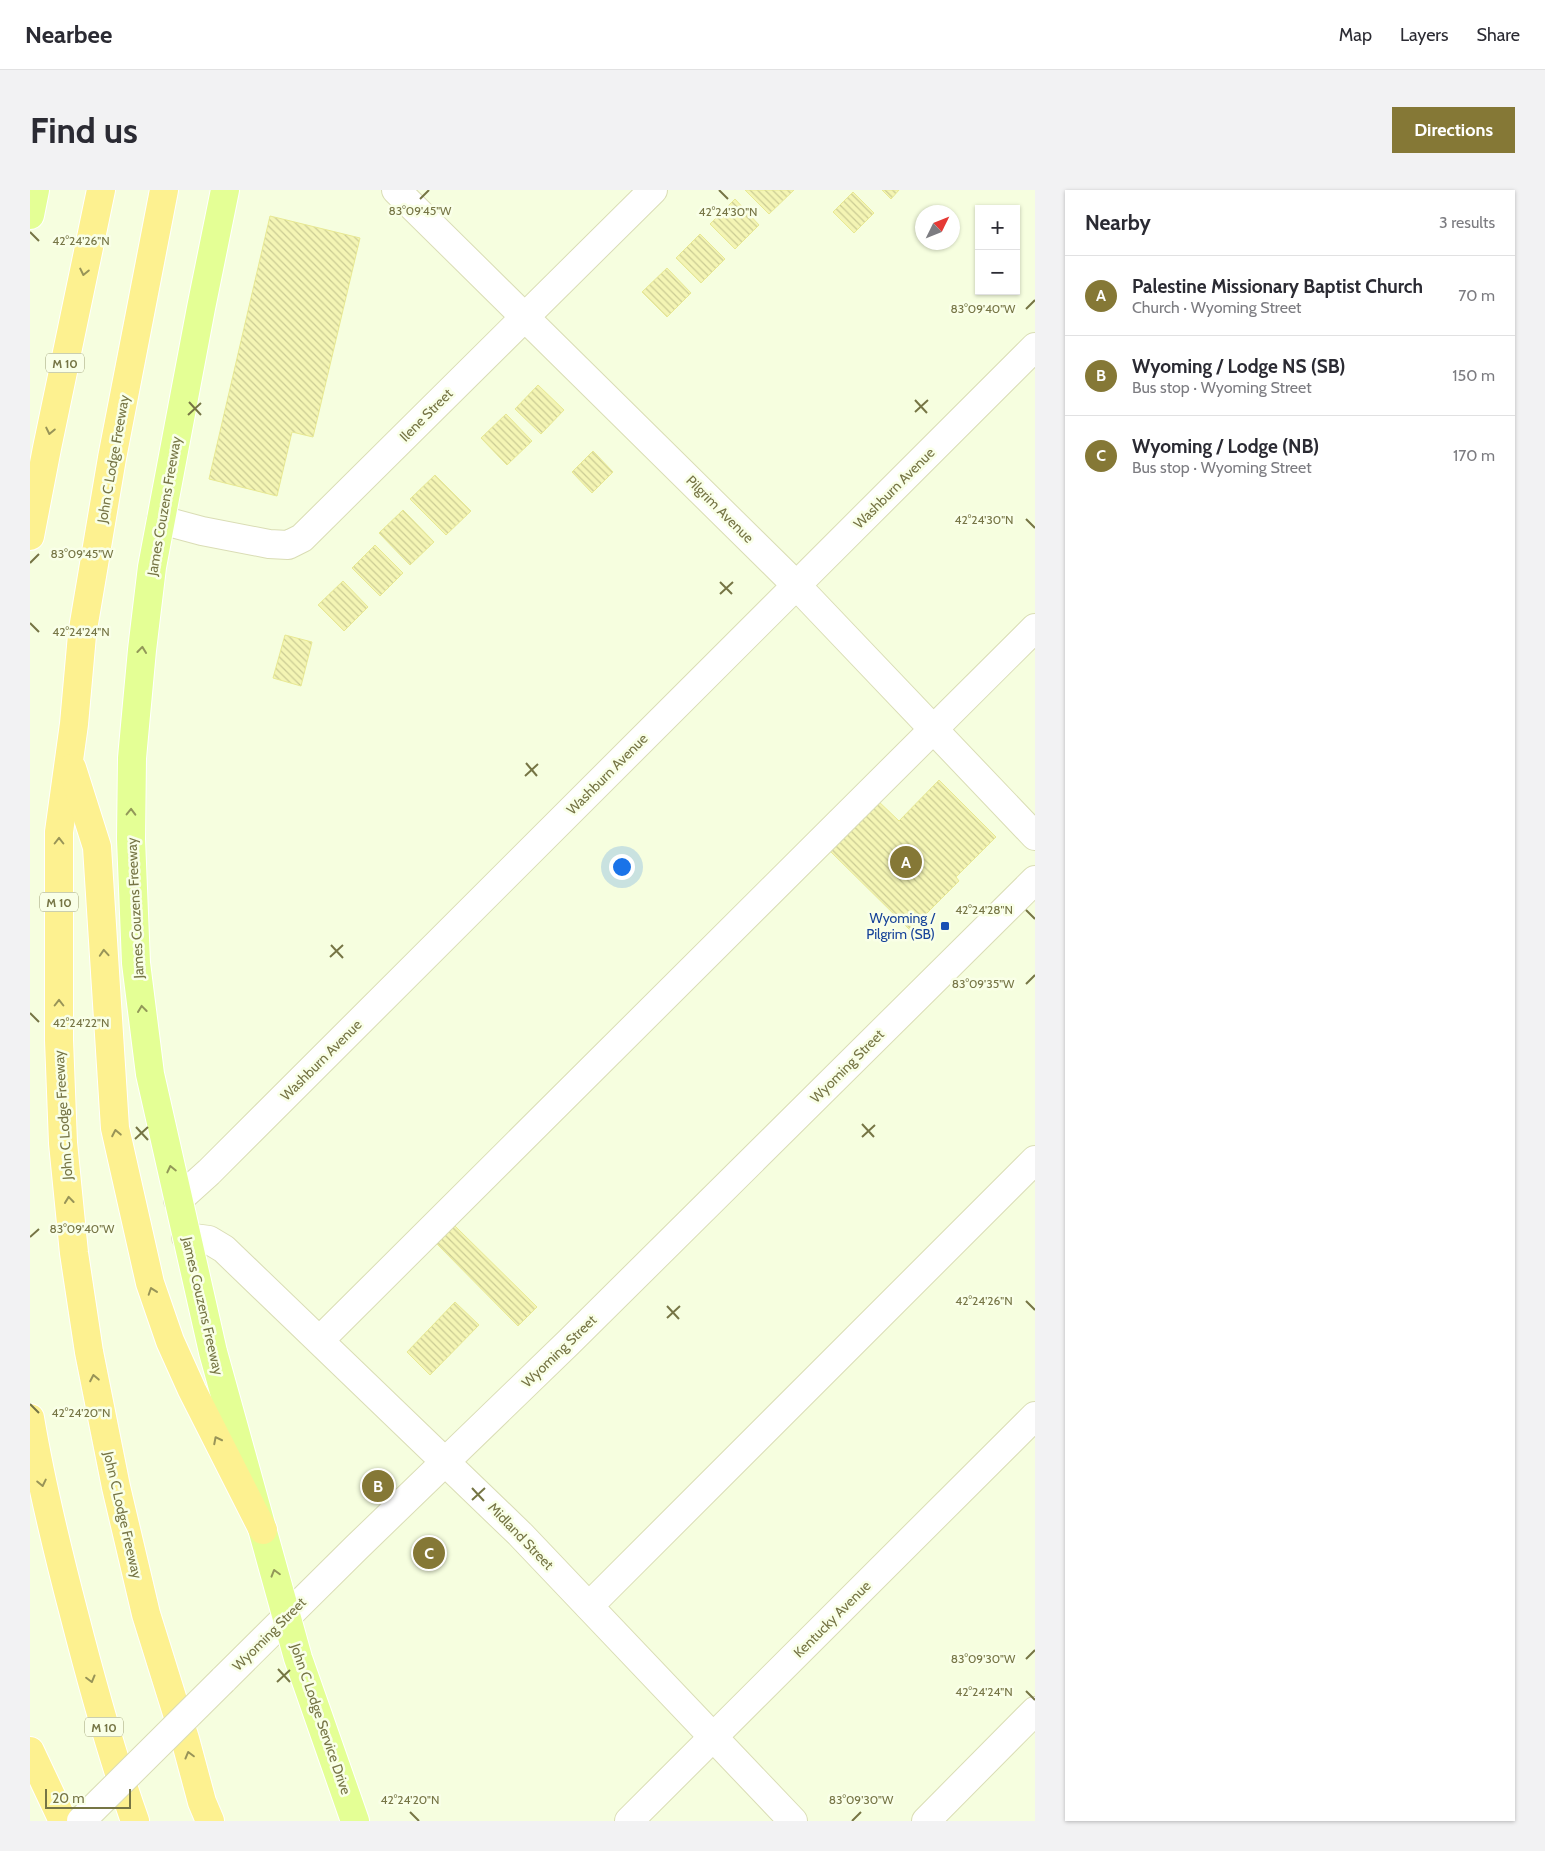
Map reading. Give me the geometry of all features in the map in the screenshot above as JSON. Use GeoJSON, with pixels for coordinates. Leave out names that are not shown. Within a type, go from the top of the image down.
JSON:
{"type":"FeatureCollection","features":[{"type":"Feature","properties":{"kind":"highway","name":"M 10"},"geometry":{"type":"LineString","coordinates":[[30,536],[101,190]]}},
{"type":"Feature","properties":{"kind":"highway","name":"John C Lodge Freeway"},"geometry":{"type":"LineString","coordinates":[[164,190],[117,430],[86,615],[59,832],[59,1040],[63,1143],[74,1253],[89,1352],[118,1496],[146,1614],[185,1739],[202,1802],[210,1821]]}},
{"type":"Feature","properties":{"kind":"highway"},"geometry":{"type":"LineString","coordinates":[[69,760],[97,847],[115,1128],[150,1283],[170,1341],[192,1390],[263,1530]]}},
{"type":"Feature","properties":{"kind":"highway","name":"M 10"},"geometry":{"type":"LineString","coordinates":[[30,1418],[56,1543],[76,1623],[112,1755],[135,1821]]}},
{"type":"Feature","properties":{"kind":"highway"},"geometry":{"type":"LineString","coordinates":[[30,1751],[63,1821]]}},
{"type":"Feature","properties":{"kind":"main road"},"geometry":{"type":"LineString","coordinates":[[30,215],[35,190]]}},
{"type":"Feature","properties":{"kind":"main road","name":"James Couzens Freeway"},"geometry":{"type":"LineString","coordinates":[[225,190],[152,566],[142,650],[132,758],[131,839],[136,963],[150,1074],[186,1237],[213,1352],[288,1617]]}},
{"type":"Feature","properties":{"kind":"main road","name":"John C Lodge Service Drive"},"geometry":{"type":"LineString","coordinates":[[288,1617],[298,1658],[355,1821]]}},
{"type":"Feature","properties":{"kind":"street","name":"Pilgrim Avenue"},"geometry":{"type":"LineString","coordinates":[[396,190],[796,585],[1035,836]]}},
{"type":"Feature","properties":{"kind":"street","name":"Ilene Street"},"geometry":{"type":"LineString","coordinates":[[161,520],[202,531],[270,544],[288,545],[302,538],[653,190]]}},
{"type":"Feature","properties":{"kind":"street","name":"Washburn Avenue"},"geometry":{"type":"LineString","coordinates":[[178,1200],[209,1172],[1035,347]]}},
{"type":"Feature","properties":{"kind":"street"},"geometry":{"type":"LineString","coordinates":[[320,1340],[1035,628]]}},
{"type":"Feature","properties":{"kind":"street","name":"Wyoming Street"},"geometry":{"type":"LineString","coordinates":[[81,1821],[569,1342],[1035,880]]}},
{"type":"Feature","properties":{"kind":"street"},"geometry":{"type":"LineString","coordinates":[[589,1606],[1035,1160]]}},
{"type":"Feature","properties":{"kind":"street","name":"Midland Street"},"geometry":{"type":"LineString","coordinates":[[186,1237],[209,1240],[224,1248],[446,1461],[520,1534],[793,1821]]}},
{"type":"Feature","properties":{"kind":"street","name":"Kentucky Avenue"},"geometry":{"type":"LineString","coordinates":[[629,1821],[1035,1416]]}},
{"type":"Feature","properties":{"kind":"street"},"geometry":{"type":"LineString","coordinates":[[926,1821],[1035,1711]]}},
{"type":"Feature","properties":{"kind":"building"},"geometry":{"type":"Polygon","coordinates":[[[745,190],[794,190],[769,214],[745,190]]]}},
{"type":"Feature","properties":{"kind":"building"},"geometry":{"type":"Polygon","coordinates":[[[882,190],[899,190],[891,199],[882,190]]]}},
{"type":"Feature","properties":{"kind":"building"},"geometry":{"type":"Polygon","coordinates":[[[853,192],[874,213],[854,233],[833,212],[853,192]]]}},
{"type":"Feature","properties":{"kind":"building"},"geometry":{"type":"Polygon","coordinates":[[[735,199],[759,225],[735,249],[710,224],[735,199]]]}},
{"type":"Feature","properties":{"kind":"building"},"geometry":{"type":"Polygon","coordinates":[[[270,216],[360,238],[313,437],[292,432],[277,496],[209,479],[270,216]]]}},
{"type":"Feature","properties":{"kind":"building"},"geometry":{"type":"Polygon","coordinates":[[[700,234],[725,259],[701,283],[676,258],[700,234]]]}},
{"type":"Feature","properties":{"kind":"building"},"geometry":{"type":"Polygon","coordinates":[[[667,268],[691,293],[667,317],[642,292],[667,268]]]}},
{"type":"Feature","properties":{"kind":"building"},"geometry":{"type":"Polygon","coordinates":[[[538,385],[564,410],[541,434],[515,409],[538,385]]]}},
{"type":"Feature","properties":{"kind":"building"},"geometry":{"type":"Polygon","coordinates":[[[506,414],[532,441],[507,465],[481,438],[506,414]]]}},
{"type":"Feature","properties":{"kind":"building"},"geometry":{"type":"Polygon","coordinates":[[[593,451],[613,472],[592,493],[572,472],[593,451]]]}},
{"type":"Feature","properties":{"kind":"building"},"geometry":{"type":"Polygon","coordinates":[[[435,475],[471,511],[446,535],[410,499],[435,475]]]}},
{"type":"Feature","properties":{"kind":"building"},"geometry":{"type":"Polygon","coordinates":[[[403,510],[434,542],[410,565],[379,533],[403,510]]]}},
{"type":"Feature","properties":{"kind":"building"},"geometry":{"type":"Polygon","coordinates":[[[375,545],[403,573],[380,596],[352,568],[375,545]]]}},
{"type":"Feature","properties":{"kind":"building"},"geometry":{"type":"Polygon","coordinates":[[[343,581],[368,607],[344,631],[318,605],[343,581]]]}},
{"type":"Feature","properties":{"kind":"building"},"geometry":{"type":"Polygon","coordinates":[[[285,635],[312,642],[301,686],[273,678],[285,635]]]}},
{"type":"Feature","properties":{"kind":"building"},"geometry":{"type":"Polygon","coordinates":[[[939,780],[996,837],[956,877],[959,881],[910,930],[826,847],[875,798],[899,821],[939,780]]]}},
{"type":"Feature","properties":{"kind":"building"},"geometry":{"type":"Polygon","coordinates":[[[455,1226],[537,1307],[518,1326],[437,1244],[455,1226]]]}},
{"type":"Feature","properties":{"kind":"building"},"geometry":{"type":"Polygon","coordinates":[[[455,1302],[479,1325],[430,1375],[407,1352],[455,1302]]]}},
{"type":"Feature","properties":{"kind":"place","name":"Palestine Missionary Baptist Church"},"geometry":{"type":"Point","coordinates":[906,862]}},
{"type":"Feature","properties":{"kind":"place","name":"Wyoming / Pilgrim (SB)"},"geometry":{"type":"Point","coordinates":[945,926]}},
{"type":"Feature","properties":{"kind":"place","name":"Wyoming / Lodge NS (SB)"},"geometry":{"type":"Point","coordinates":[378,1486]}},
{"type":"Feature","properties":{"kind":"place","name":"Wyoming / Lodge (NB)"},"geometry":{"type":"Point","coordinates":[429,1553]}}]}
